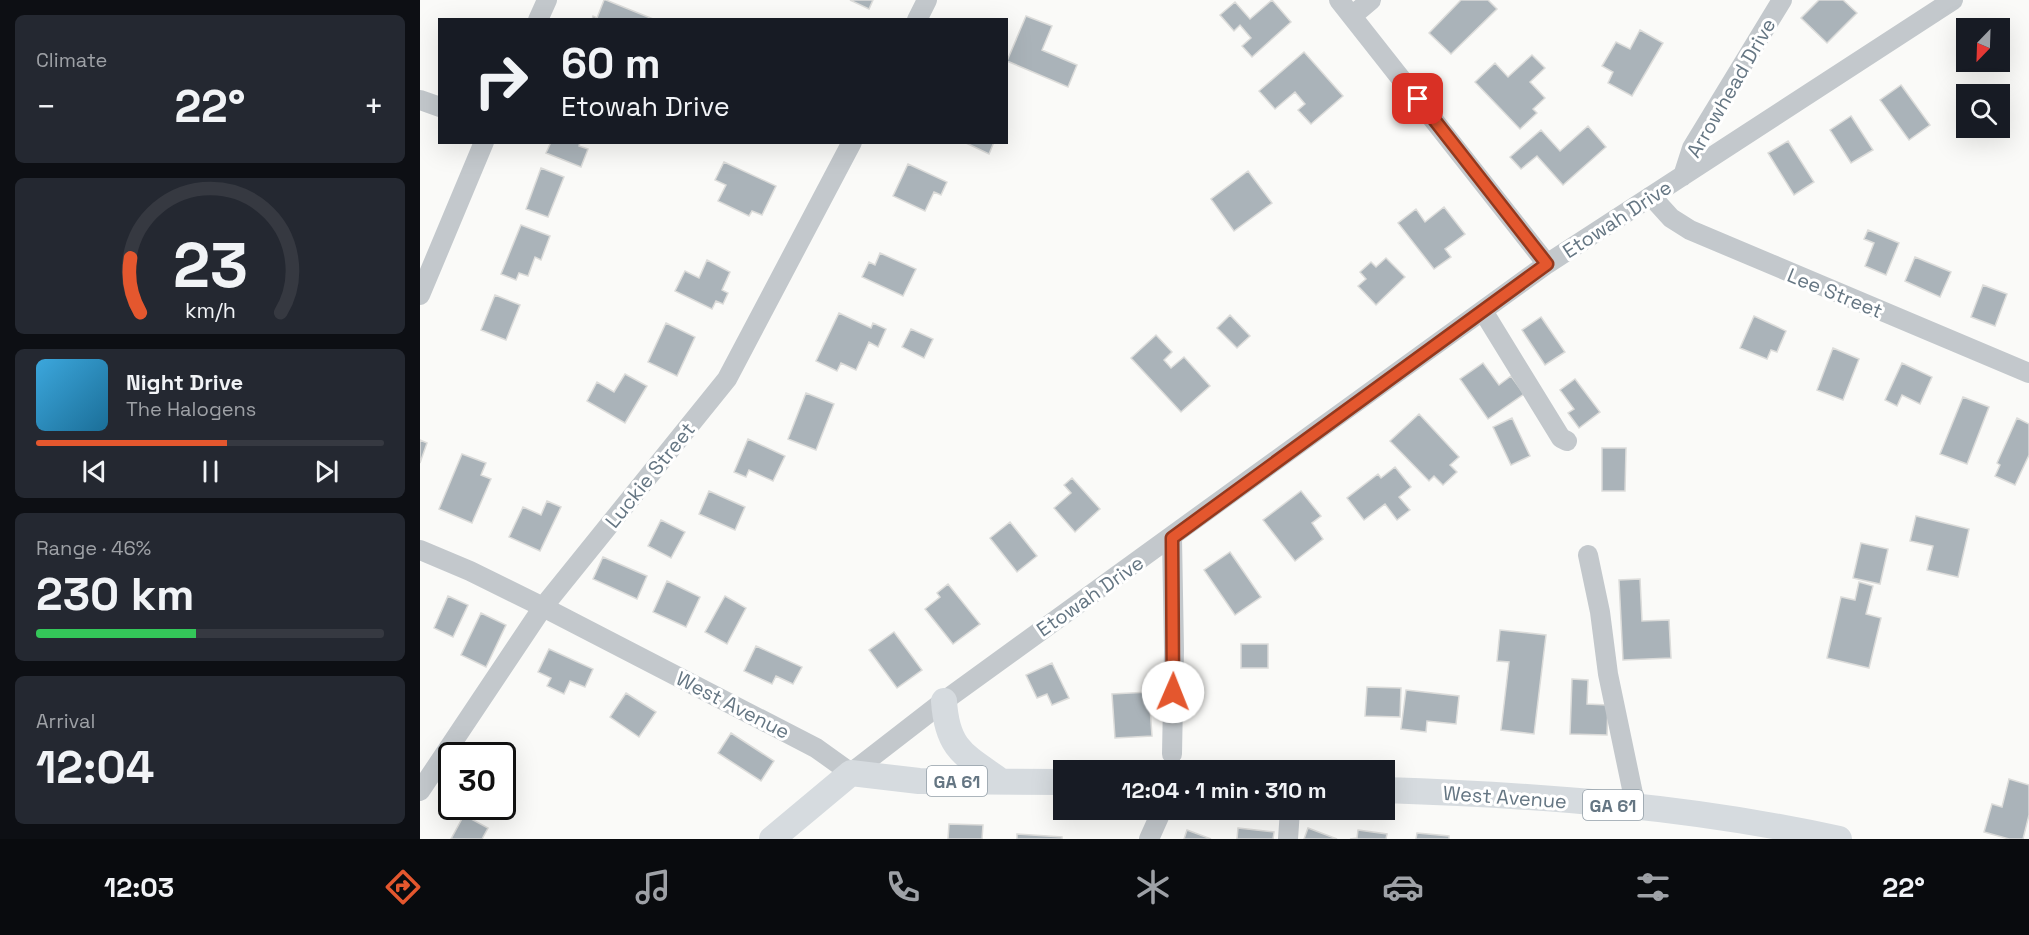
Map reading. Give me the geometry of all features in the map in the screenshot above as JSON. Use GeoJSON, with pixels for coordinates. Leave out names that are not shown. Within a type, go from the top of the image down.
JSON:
{"type":"FeatureCollection","features":[{"type":"Feature","properties":{"kind":"main road"},"geometry":{"type":"LineString","coordinates":[[944,701],[945,719],[952,741],[970,759],[1002,781]]}},
{"type":"Feature","properties":{"kind":"main road","name":"West Avenue"},"geometry":{"type":"LineString","coordinates":[[851,773],[920,781],[1053,782]]}},
{"type":"Feature","properties":{"kind":"main road","name":"Etowah Drive"},"geometry":{"type":"LineString","coordinates":[[772,839],[851,773]]}},
{"type":"Feature","properties":{"kind":"main road","name":"West Avenue"},"geometry":{"type":"LineString","coordinates":[[1395,790],[1456,793],[1731,818],[1839,839]]}},
{"type":"Feature","properties":{"kind":"street"},"geometry":{"type":"LineString","coordinates":[[539,18],[547,0]]}},
{"type":"Feature","properties":{"kind":"street"},"geometry":{"type":"LineString","coordinates":[[918,18],[927,0]]}},
{"type":"Feature","properties":{"kind":"street"},"geometry":{"type":"LineString","coordinates":[[1339,0],[1547,264]]}},
{"type":"Feature","properties":{"kind":"street"},"geometry":{"type":"LineString","coordinates":[[1352,16],[1371,0]]}},
{"type":"Feature","properties":{"kind":"street","name":"Arrowhead Drive"},"geometry":{"type":"LineString","coordinates":[[1683,176],[1692,148],[1782,0]]}},
{"type":"Feature","properties":{"kind":"street","name":"Etowah Drive"},"geometry":{"type":"LineString","coordinates":[[851,773],[944,701],[1172,538],[1547,264],[1953,0]]}},
{"type":"Feature","properties":{"kind":"street"},"geometry":{"type":"LineString","coordinates":[[420,100],[438,106]]}},
{"type":"Feature","properties":{"kind":"street"},"geometry":{"type":"LineString","coordinates":[[420,295],[483,144]]}},
{"type":"Feature","properties":{"kind":"street","name":"Luckie Street"},"geometry":{"type":"LineString","coordinates":[[420,791],[543,607],[728,379],[851,144]]}},
{"type":"Feature","properties":{"kind":"street","name":"Lee Street"},"geometry":{"type":"LineString","coordinates":[[1651,196],[1671,218],[1690,230],[1756,261],[2029,373]]}},
{"type":"Feature","properties":{"kind":"street"},"geometry":{"type":"LineString","coordinates":[[1483,311],[1530,392],[1561,438],[1567,441]]}},
{"type":"Feature","properties":{"kind":"street"},"geometry":{"type":"LineString","coordinates":[[1172,538],[1174,650],[1172,754]]}},
{"type":"Feature","properties":{"kind":"street","name":"West Avenue"},"geometry":{"type":"LineString","coordinates":[[420,550],[470,571],[543,607],[816,748],[851,773]]}},
{"type":"Feature","properties":{"kind":"street"},"geometry":{"type":"LineString","coordinates":[[1588,555],[1600,612],[1608,674],[1636,808]]}},
{"type":"Feature","properties":{"kind":"street"},"geometry":{"type":"LineString","coordinates":[[1149,839],[1158,820]]}},
{"type":"Feature","properties":{"kind":"street"},"geometry":{"type":"LineString","coordinates":[[1288,839],[1289,820]]}},
{"type":"Feature","properties":{"kind":"building"},"geometry":{"type":"Polygon","coordinates":[[[606,0],[651,18],[597,18],[606,0]]]}},
{"type":"Feature","properties":{"kind":"building"},"geometry":{"type":"Polygon","coordinates":[[[850,0],[873,0],[869,9],[850,0]]]}},
{"type":"Feature","properties":{"kind":"building"},"geometry":{"type":"Polygon","coordinates":[[[1272,0],[1291,22],[1252,57],[1242,46],[1251,38],[1240,25],[1234,31],[1220,15],[1235,2],[1250,19],[1272,0]]]}},
{"type":"Feature","properties":{"kind":"building"},"geometry":{"type":"Polygon","coordinates":[[[1461,0],[1488,0],[1497,9],[1451,54],[1429,33],[1461,0]]]}},
{"type":"Feature","properties":{"kind":"building"},"geometry":{"type":"Polygon","coordinates":[[[1819,0],[1843,0],[1857,13],[1827,43],[1801,18],[1819,0]]]}},
{"type":"Feature","properties":{"kind":"building"},"geometry":{"type":"Polygon","coordinates":[[[1026,16],[1052,26],[1042,50],[1077,65],[1068,87],[1008,61],[1026,16]]]}},
{"type":"Feature","properties":{"kind":"building"},"geometry":{"type":"Polygon","coordinates":[[[1640,30],[1663,43],[1632,96],[1608,83],[1613,72],[1602,66],[1616,42],[1630,49],[1640,30]]]}},
{"type":"Feature","properties":{"kind":"building"},"geometry":{"type":"Polygon","coordinates":[[[1304,52],[1343,96],[1311,124],[1298,110],[1305,104],[1295,92],[1275,109],[1259,91],[1304,52]]]}},
{"type":"Feature","properties":{"kind":"building"},"geometry":{"type":"Polygon","coordinates":[[[1532,55],[1545,68],[1530,82],[1545,98],[1533,109],[1537,113],[1520,129],[1475,82],[1495,63],[1508,77],[1532,55]]]}},
{"type":"Feature","properties":{"kind":"building"},"geometry":{"type":"Polygon","coordinates":[[[1901,85],[1930,125],[1909,140],[1880,100],[1901,85]]]}},
{"type":"Feature","properties":{"kind":"building"},"geometry":{"type":"Polygon","coordinates":[[[1851,116],[1873,150],[1851,163],[1830,130],[1851,116]]]}},
{"type":"Feature","properties":{"kind":"building"},"geometry":{"type":"Polygon","coordinates":[[[1588,126],[1606,147],[1563,185],[1537,156],[1521,169],[1510,157],[1541,130],[1560,151],[1588,126]]]}},
{"type":"Feature","properties":{"kind":"building"},"geometry":{"type":"Polygon","coordinates":[[[1788,141],[1814,182],[1794,195],[1768,153],[1788,141]]]}},
{"type":"Feature","properties":{"kind":"building"},"geometry":{"type":"Polygon","coordinates":[[[550,144],[580,144],[579,146],[588,149],[581,167],[546,153],[550,144]]]}},
{"type":"Feature","properties":{"kind":"building"},"geometry":{"type":"Polygon","coordinates":[[[968,144],[993,144],[989,154],[968,144]]]}},
{"type":"Feature","properties":{"kind":"building"},"geometry":{"type":"Polygon","coordinates":[[[724,162],[776,186],[762,215],[752,211],[749,216],[718,201],[726,185],[715,180],[724,162]]]}},
{"type":"Feature","properties":{"kind":"building"},"geometry":{"type":"Polygon","coordinates":[[[908,164],[947,182],[941,195],[934,192],[925,211],[893,196],[908,164]]]}},
{"type":"Feature","properties":{"kind":"building"},"geometry":{"type":"Polygon","coordinates":[[[541,168],[564,177],[548,217],[526,209],[541,168]]]}},
{"type":"Feature","properties":{"kind":"building"},"geometry":{"type":"Polygon","coordinates":[[[1248,171],[1272,203],[1234,231],[1211,199],[1248,171]]]}},
{"type":"Feature","properties":{"kind":"building"},"geometry":{"type":"Polygon","coordinates":[[[1444,207],[1465,234],[1445,249],[1451,257],[1434,269],[1398,223],[1416,209],[1425,222],[1444,207]]]}},
{"type":"Feature","properties":{"kind":"building"},"geometry":{"type":"Polygon","coordinates":[[[521,225],[550,236],[541,260],[535,257],[528,276],[519,273],[516,280],[501,274],[521,225]]]}},
{"type":"Feature","properties":{"kind":"building"},"geometry":{"type":"Polygon","coordinates":[[[1868,230],[1899,243],[1886,275],[1865,266],[1874,243],[1864,239],[1868,230]]]}},
{"type":"Feature","properties":{"kind":"building"},"geometry":{"type":"Polygon","coordinates":[[[880,253],[916,269],[903,296],[862,277],[869,262],[875,265],[880,253]]]}},
{"type":"Feature","properties":{"kind":"building"},"geometry":{"type":"Polygon","coordinates":[[[1915,257],[1951,272],[1940,297],[1905,281],[1915,257]]]}},
{"type":"Feature","properties":{"kind":"building"},"geometry":{"type":"Polygon","coordinates":[[[1386,258],[1405,277],[1376,305],[1358,286],[1366,279],[1360,272],[1371,262],[1376,267],[1386,258]]]}},
{"type":"Feature","properties":{"kind":"building"},"geometry":{"type":"Polygon","coordinates":[[[707,260],[730,272],[722,290],[728,293],[723,304],[716,301],[712,309],[675,291],[685,271],[699,278],[707,260]]]}},
{"type":"Feature","properties":{"kind":"building"},"geometry":{"type":"Polygon","coordinates":[[[1983,285],[2007,294],[1995,326],[1971,317],[1983,285]]]}},
{"type":"Feature","properties":{"kind":"building"},"geometry":{"type":"Polygon","coordinates":[[[495,295],[520,305],[506,340],[481,330],[495,295]]]}},
{"type":"Feature","properties":{"kind":"building"},"geometry":{"type":"Polygon","coordinates":[[[839,313],[871,328],[873,323],[886,329],[878,347],[869,342],[856,370],[841,363],[837,371],[816,361],[839,313]]]}},
{"type":"Feature","properties":{"kind":"building"},"geometry":{"type":"Polygon","coordinates":[[[1230,315],[1250,336],[1237,348],[1217,328],[1230,315]]]}},
{"type":"Feature","properties":{"kind":"building"},"geometry":{"type":"Polygon","coordinates":[[[1754,316],[1786,331],[1777,352],[1771,350],[1767,359],[1740,348],[1754,316]]]}},
{"type":"Feature","properties":{"kind":"building"},"geometry":{"type":"Polygon","coordinates":[[[1541,317],[1565,352],[1545,365],[1522,330],[1541,317]]]}},
{"type":"Feature","properties":{"kind":"building"},"geometry":{"type":"Polygon","coordinates":[[[666,323],[695,337],[677,376],[648,362],[666,323]]]}},
{"type":"Feature","properties":{"kind":"building"},"geometry":{"type":"Polygon","coordinates":[[[911,329],[933,339],[924,358],[902,347],[911,329]]]}},
{"type":"Feature","properties":{"kind":"building"},"geometry":{"type":"Polygon","coordinates":[[[1156,335],[1172,352],[1164,360],[1171,368],[1184,357],[1210,386],[1181,412],[1131,358],[1156,335]]]}},
{"type":"Feature","properties":{"kind":"building"},"geometry":{"type":"Polygon","coordinates":[[[1833,348],[1859,359],[1843,400],[1817,390],[1833,348]]]}},
{"type":"Feature","properties":{"kind":"building"},"geometry":{"type":"Polygon","coordinates":[[[1483,363],[1499,385],[1511,376],[1524,394],[1488,419],[1460,379],[1483,363]]]}},
{"type":"Feature","properties":{"kind":"building"},"geometry":{"type":"Polygon","coordinates":[[[1902,363],[1932,377],[1920,404],[1902,395],[1897,406],[1885,400],[1902,363]]]}},
{"type":"Feature","properties":{"kind":"building"},"geometry":{"type":"Polygon","coordinates":[[[625,374],[647,386],[625,423],[587,401],[597,382],[614,392],[625,374]]]}},
{"type":"Feature","properties":{"kind":"building"},"geometry":{"type":"Polygon","coordinates":[[[1575,379],[1600,412],[1579,428],[1568,413],[1574,409],[1560,390],[1575,379]]]}},
{"type":"Feature","properties":{"kind":"building"},"geometry":{"type":"Polygon","coordinates":[[[806,393],[834,404],[816,450],[788,439],[806,393]]]}},
{"type":"Feature","properties":{"kind":"building"},"geometry":{"type":"Polygon","coordinates":[[[1963,397],[1989,407],[1967,464],[1940,454],[1963,397]]]}},
{"type":"Feature","properties":{"kind":"building"},"geometry":{"type":"Polygon","coordinates":[[[1419,414],[1459,457],[1450,465],[1457,472],[1443,485],[1434,476],[1429,481],[1390,441],[1419,414]]]}},
{"type":"Feature","properties":{"kind":"building"},"geometry":{"type":"Polygon","coordinates":[[[1512,418],[1530,456],[1511,465],[1493,427],[1512,418]]]}},
{"type":"Feature","properties":{"kind":"building"},"geometry":{"type":"Polygon","coordinates":[[[2017,418],[2029,424],[2029,455],[2015,485],[1995,476],[2000,465],[1997,463],[2017,418]]]}},
{"type":"Feature","properties":{"kind":"building"},"geometry":{"type":"Polygon","coordinates":[[[748,439],[785,456],[773,481],[749,470],[746,477],[734,472],[748,439]]]}},
{"type":"Feature","properties":{"kind":"building"},"geometry":{"type":"Polygon","coordinates":[[[420,440],[427,443],[420,463],[420,440]]]}},
{"type":"Feature","properties":{"kind":"building"},"geometry":{"type":"Polygon","coordinates":[[[1602,448],[1626,448],[1625,491],[1602,491],[1602,448]]]}},
{"type":"Feature","properties":{"kind":"building"},"geometry":{"type":"Polygon","coordinates":[[[462,454],[486,463],[481,475],[491,479],[472,523],[439,509],[462,454]]]}},
{"type":"Feature","properties":{"kind":"building"},"geometry":{"type":"Polygon","coordinates":[[[1395,467],[1411,487],[1399,497],[1410,510],[1397,520],[1385,504],[1364,520],[1347,498],[1378,474],[1381,478],[1395,467]]]}},
{"type":"Feature","properties":{"kind":"building"},"geometry":{"type":"Polygon","coordinates":[[[1072,478],[1100,509],[1075,532],[1054,508],[1071,493],[1064,485],[1072,478]]]}},
{"type":"Feature","properties":{"kind":"building"},"geometry":{"type":"Polygon","coordinates":[[[709,491],[745,507],[735,530],[699,514],[709,491]]]}},
{"type":"Feature","properties":{"kind":"building"},"geometry":{"type":"Polygon","coordinates":[[[1301,491],[1321,516],[1312,523],[1323,539],[1295,561],[1263,520],[1301,491]]]}},
{"type":"Feature","properties":{"kind":"building"},"geometry":{"type":"Polygon","coordinates":[[[547,501],[561,507],[540,551],[509,537],[523,507],[541,515],[547,501]]]}},
{"type":"Feature","properties":{"kind":"building"},"geometry":{"type":"Polygon","coordinates":[[[1916,516],[1969,529],[1958,577],[1927,570],[1933,546],[1910,541],[1916,516]]]}},
{"type":"Feature","properties":{"kind":"building"},"geometry":{"type":"Polygon","coordinates":[[[661,520],[685,532],[671,558],[648,546],[661,520]]]}},
{"type":"Feature","properties":{"kind":"building"},"geometry":{"type":"Polygon","coordinates":[[[1010,522],[1037,556],[1017,572],[990,538],[1010,522]]]}},
{"type":"Feature","properties":{"kind":"building"},"geometry":{"type":"Polygon","coordinates":[[[1861,543],[1888,549],[1880,584],[1853,578],[1861,543]]]}},
{"type":"Feature","properties":{"kind":"building"},"geometry":{"type":"Polygon","coordinates":[[[1230,552],[1261,597],[1235,615],[1204,570],[1230,552]]]}},
{"type":"Feature","properties":{"kind":"building"},"geometry":{"type":"Polygon","coordinates":[[[603,557],[647,576],[637,599],[593,579],[603,557]]]}},
{"type":"Feature","properties":{"kind":"building"},"geometry":{"type":"Polygon","coordinates":[[[1640,579],[1642,621],[1669,620],[1671,658],[1623,660],[1619,580],[1640,579]]]}},
{"type":"Feature","properties":{"kind":"building"},"geometry":{"type":"Polygon","coordinates":[[[667,581],[700,597],[686,627],[653,612],[667,581]]]}},
{"type":"Feature","properties":{"kind":"building"},"geometry":{"type":"Polygon","coordinates":[[[1859,582],[1873,586],[1866,614],[1881,618],[1869,668],[1827,658],[1841,597],[1855,600],[1859,582]]]}},
{"type":"Feature","properties":{"kind":"building"},"geometry":{"type":"Polygon","coordinates":[[[948,584],[980,624],[953,644],[925,609],[940,597],[937,593],[948,584]]]}},
{"type":"Feature","properties":{"kind":"building"},"geometry":{"type":"Polygon","coordinates":[[[448,596],[468,605],[453,637],[434,628],[448,596]]]}},
{"type":"Feature","properties":{"kind":"building"},"geometry":{"type":"Polygon","coordinates":[[[725,596],[746,608],[727,644],[705,632],[725,596]]]}},
{"type":"Feature","properties":{"kind":"building"},"geometry":{"type":"Polygon","coordinates":[[[481,613],[506,625],[486,667],[461,655],[481,613]]]}},
{"type":"Feature","properties":{"kind":"building"},"geometry":{"type":"Polygon","coordinates":[[[1500,630],[1546,635],[1534,734],[1501,730],[1509,662],[1497,661],[1500,630]]]}},
{"type":"Feature","properties":{"kind":"building"},"geometry":{"type":"Polygon","coordinates":[[[894,632],[922,670],[897,688],[869,650],[894,632]]]}},
{"type":"Feature","properties":{"kind":"building"},"geometry":{"type":"Polygon","coordinates":[[[1241,644],[1268,644],[1268,668],[1241,668],[1241,644]]]}},
{"type":"Feature","properties":{"kind":"building"},"geometry":{"type":"Polygon","coordinates":[[[756,646],[802,667],[793,684],[776,676],[772,684],[744,671],[756,646]]]}},
{"type":"Feature","properties":{"kind":"building"},"geometry":{"type":"Polygon","coordinates":[[[549,649],[593,669],[585,687],[570,681],[564,694],[547,686],[551,678],[538,672],[549,649]]]}},
{"type":"Feature","properties":{"kind":"building"},"geometry":{"type":"Polygon","coordinates":[[[1052,663],[1069,698],[1052,705],[1047,694],[1037,698],[1026,675],[1052,663]]]}},
{"type":"Feature","properties":{"kind":"building"},"geometry":{"type":"Polygon","coordinates":[[[1572,679],[1588,680],[1587,704],[1608,705],[1607,735],[1570,734],[1572,679]]]}},
{"type":"Feature","properties":{"kind":"building"},"geometry":{"type":"Polygon","coordinates":[[[1367,687],[1401,688],[1400,717],[1365,716],[1367,687]]]}},
{"type":"Feature","properties":{"kind":"building"},"geometry":{"type":"Polygon","coordinates":[[[1406,690],[1459,696],[1456,724],[1427,721],[1426,732],[1401,729],[1406,690]]]}},
{"type":"Feature","properties":{"kind":"building"},"geometry":{"type":"Polygon","coordinates":[[[1149,692],[1152,736],[1115,738],[1112,694],[1149,692]]]}},
{"type":"Feature","properties":{"kind":"building"},"geometry":{"type":"Polygon","coordinates":[[[626,693],[656,712],[639,737],[610,717],[626,693]]]}},
{"type":"Feature","properties":{"kind":"building"},"geometry":{"type":"Polygon","coordinates":[[[731,733],[774,761],[761,781],[718,753],[731,733]]]}},
{"type":"Feature","properties":{"kind":"building"},"geometry":{"type":"Polygon","coordinates":[[[2009,779],[2029,785],[2029,815],[2023,839],[2009,839],[1984,832],[1992,804],[2002,807],[2009,779]]]}},
{"type":"Feature","properties":{"kind":"building"},"geometry":{"type":"Polygon","coordinates":[[[461,820],[473,820],[488,828],[482,839],[451,839],[461,820]]]}},
{"type":"Feature","properties":{"kind":"building"},"geometry":{"type":"Polygon","coordinates":[[[949,824],[983,825],[982,839],[948,839],[949,824]]]}},
{"type":"Feature","properties":{"kind":"building"},"geometry":{"type":"Polygon","coordinates":[[[1238,828],[1274,832],[1273,839],[1237,839],[1238,828]]]}},
{"type":"Feature","properties":{"kind":"building"},"geometry":{"type":"Polygon","coordinates":[[[1308,828],[1337,839],[1304,839],[1308,828]]]}},
{"type":"Feature","properties":{"kind":"building"},"geometry":{"type":"Polygon","coordinates":[[[1187,830],[1211,839],[1184,839],[1187,830]]]}},
{"type":"Feature","properties":{"kind":"building"},"geometry":{"type":"Polygon","coordinates":[[[1358,830],[1387,834],[1386,839],[1350,839],[1357,838],[1358,830]]]}},
{"type":"Feature","properties":{"kind":"building"},"geometry":{"type":"Polygon","coordinates":[[[1417,833],[1449,836],[1449,839],[1416,839],[1417,833]]]}},
{"type":"Feature","properties":{"kind":"building"},"geometry":{"type":"Polygon","coordinates":[[[1017,834],[1062,837],[1062,839],[1017,839],[1017,834]]]}},
{"type":"Feature","properties":{"kind":"route"},"geometry":{"type":"LineString","coordinates":[[1173,692],[1172,538],[1547,264],[1418,99]]}}]}
